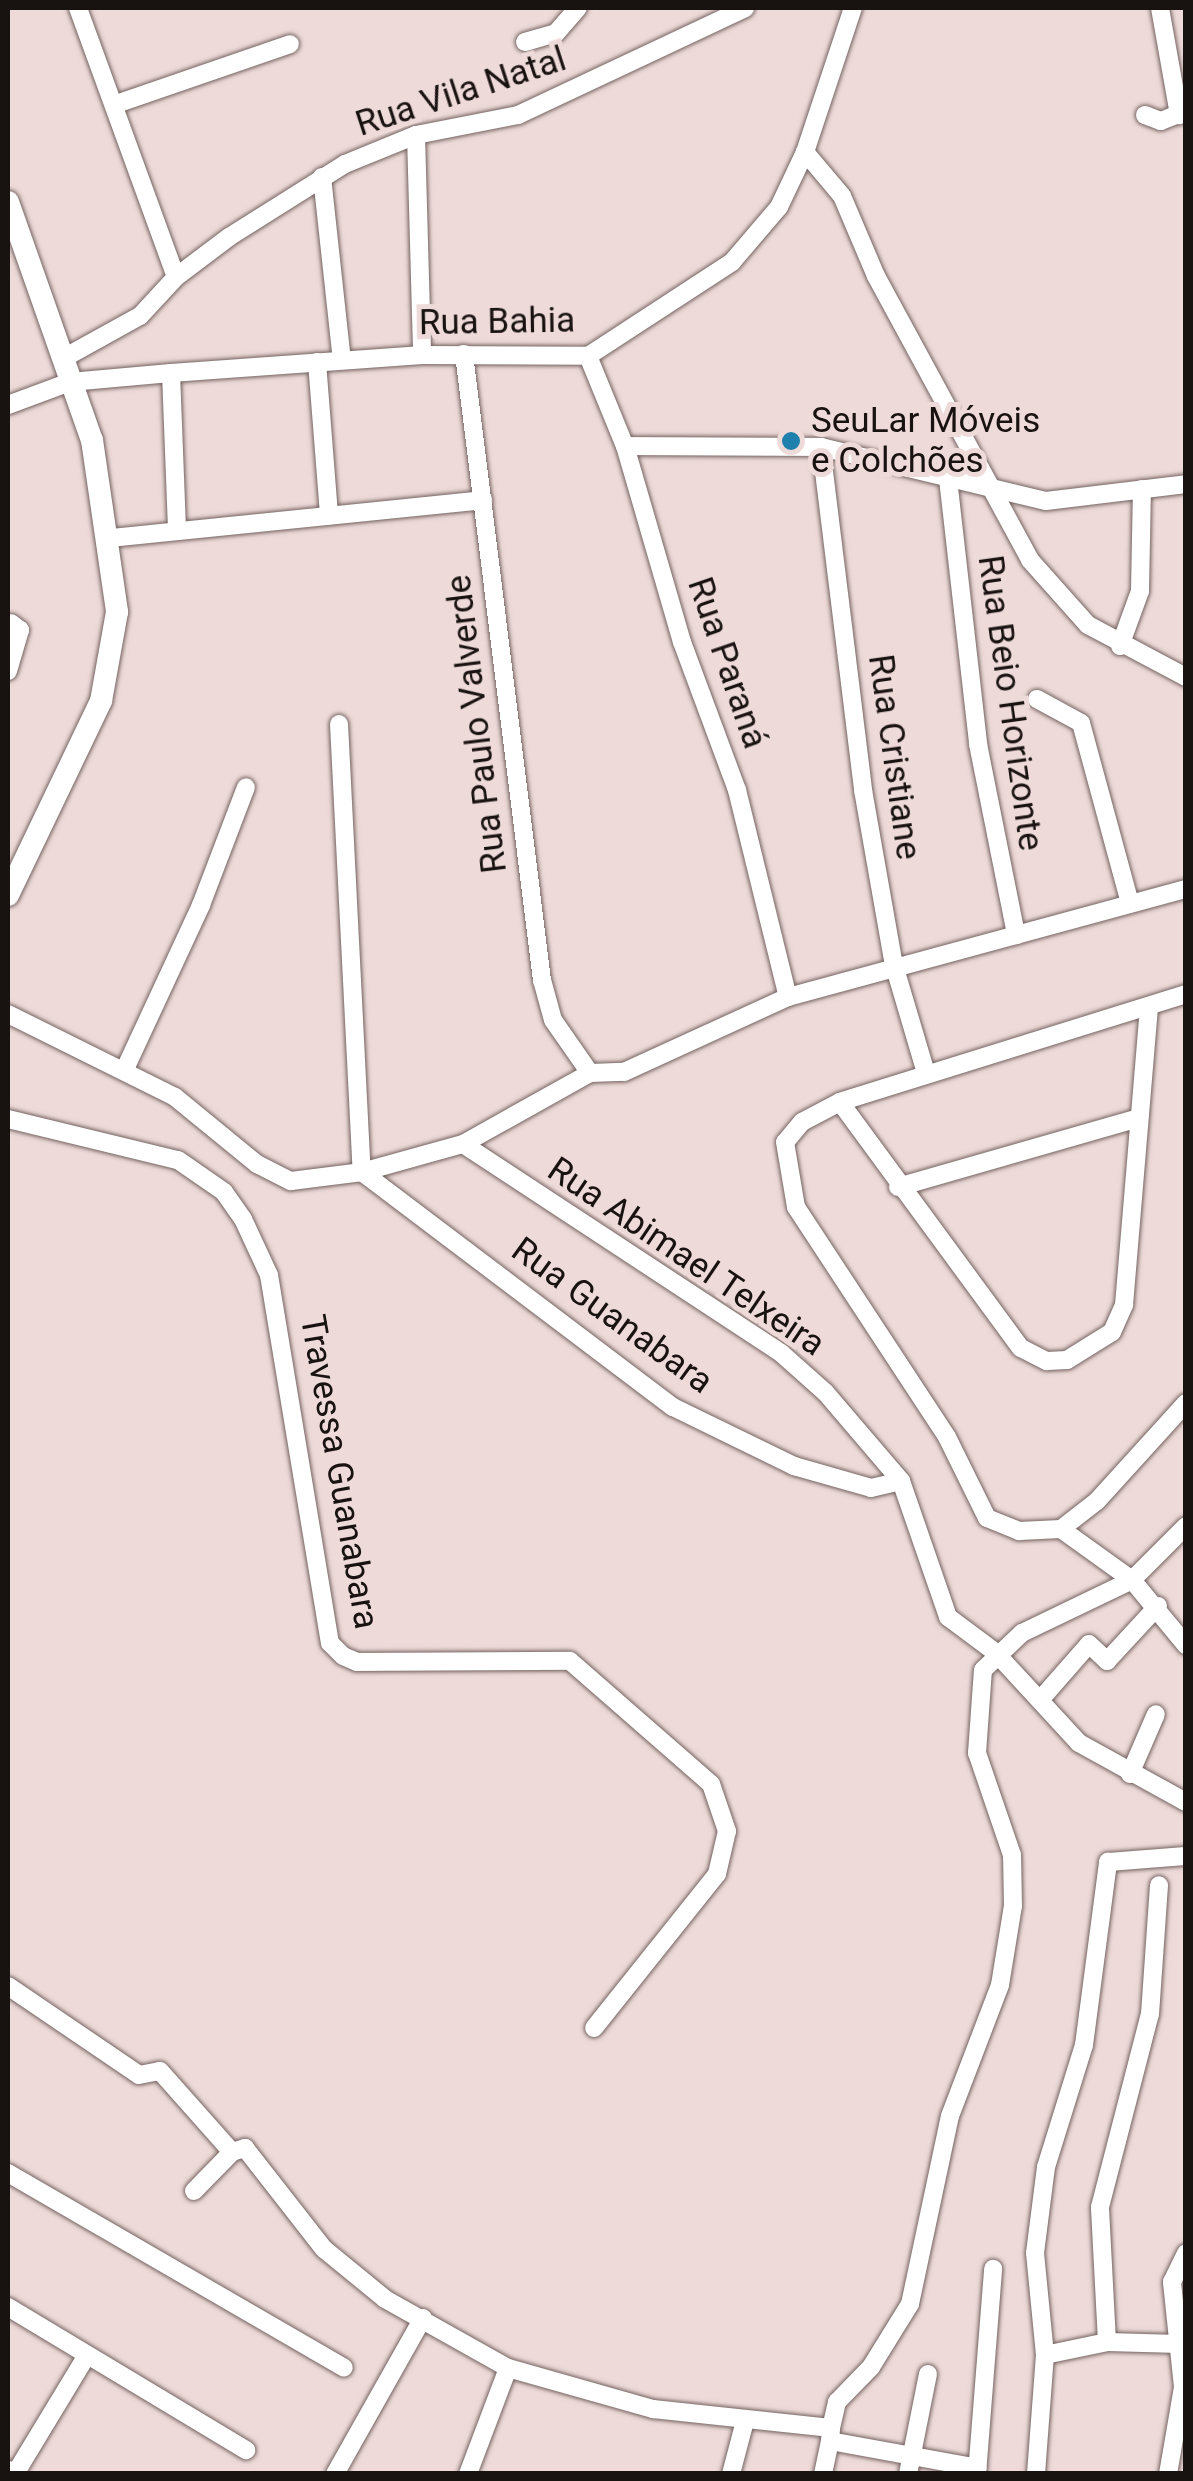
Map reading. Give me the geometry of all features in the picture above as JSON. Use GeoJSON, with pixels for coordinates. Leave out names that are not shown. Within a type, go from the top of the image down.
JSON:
{"type":"FeatureCollection","features":[{"type":"Feature","properties":{"kind":"main road"},"geometry":{"type":"LineString","coordinates":[[8,202],[13,238],[62,359],[102,486],[117,612],[110,673],[10,882]]}},
{"type":"Feature","properties":{"kind":"street"},"geometry":{"type":"LineString","coordinates":[[78,8],[176,277]]}},
{"type":"Feature","properties":{"kind":"street","name":"Rua Vila Natal"},"geometry":{"type":"LineString","coordinates":[[62,359],[140,316],[176,277],[322,177],[416,134],[518,115],[745,8]]}},
{"type":"Feature","properties":{"kind":"street","name":"Rua Bahia"},"geometry":{"type":"LineString","coordinates":[[8,405],[70,382],[171,373],[422,355],[588,356],[732,262],[780,207],[805,152],[853,8]]}},
{"type":"Feature","properties":{"kind":"street"},"geometry":{"type":"LineString","coordinates":[[1145,115],[1162,121],[1182,113],[1160,8]]}},
{"type":"Feature","properties":{"kind":"street"},"geometry":{"type":"LineString","coordinates":[[525,42],[556,33],[573,9]]}},
{"type":"Feature","properties":{"kind":"street"},"geometry":{"type":"LineString","coordinates":[[116,104],[290,44]]}},
{"type":"Feature","properties":{"kind":"street"},"geometry":{"type":"LineString","coordinates":[[416,134],[422,355]]}},
{"type":"Feature","properties":{"kind":"street"},"geometry":{"type":"LineString","coordinates":[[805,152],[849,210],[876,276],[986,486],[1057,595],[1120,646],[1186,677]]}},
{"type":"Feature","properties":{"kind":"street"},"geometry":{"type":"LineString","coordinates":[[322,177],[342,360]]}},
{"type":"Feature","properties":{"kind":"street","name":"Rua Paulo Valverde"},"geometry":{"type":"LineString","coordinates":[[464,354],[542,980],[553,1020],[590,1073]]}},
{"type":"Feature","properties":{"kind":"street","name":"Rua Paraná"},"geometry":{"type":"LineString","coordinates":[[588,356],[625,446],[682,642],[750,832],[788,996]]}},
{"type":"Feature","properties":{"kind":"street"},"geometry":{"type":"LineString","coordinates":[[317,362],[329,516]]}},
{"type":"Feature","properties":{"kind":"street"},"geometry":{"type":"LineString","coordinates":[[171,373],[177,531]]}},
{"type":"Feature","properties":{"kind":"street"},"geometry":{"type":"LineString","coordinates":[[625,446],[821,447],[1046,501],[1186,484]]}},
{"type":"Feature","properties":{"kind":"street","name":"Rua Cristiane"},"geometry":{"type":"LineString","coordinates":[[821,447],[863,790],[894,965],[926,1073]]}},
{"type":"Feature","properties":{"kind":"street","name":"Rua Beio Horizonte"},"geometry":{"type":"LineString","coordinates":[[948,480],[975,726],[1016,934]]}},
{"type":"Feature","properties":{"kind":"street"},"geometry":{"type":"LineString","coordinates":[[1120,646],[1140,591],[1142,489]]}},
{"type":"Feature","properties":{"kind":"street"},"geometry":{"type":"LineString","coordinates":[[111,538],[483,500]]}},
{"type":"Feature","properties":{"kind":"street"},"geometry":{"type":"LineString","coordinates":[[8,671],[20,630],[10,622]]}},
{"type":"Feature","properties":{"kind":"street"},"geometry":{"type":"LineString","coordinates":[[1037,699],[1081,723],[1130,903]]}},
{"type":"Feature","properties":{"kind":"street"},"geometry":{"type":"LineString","coordinates":[[339,724],[362,1172]]}},
{"type":"Feature","properties":{"kind":"street"},"geometry":{"type":"LineString","coordinates":[[125,1069],[194,922],[246,787]]}},
{"type":"Feature","properties":{"kind":"street"},"geometry":{"type":"LineString","coordinates":[[8,1014],[125,1069],[205,1118],[274,1176],[307,1182],[362,1172],[462,1144],[590,1073],[624,1072],[788,996],[1186,889]]}},
{"type":"Feature","properties":{"kind":"street"},"geometry":{"type":"LineString","coordinates":[[1186,994],[1149,1009],[840,1102],[802,1122],[785,1142],[796,1207],[947,1437],[987,1518],[1019,1531],[1061,1529],[1097,1501],[1186,1404]]}},
{"type":"Feature","properties":{"kind":"street"},"geometry":{"type":"LineString","coordinates":[[840,1102],[898,1187],[1021,1348],[1046,1361],[1068,1360],[1112,1332],[1124,1304],[1149,1009]]}},
{"type":"Feature","properties":{"kind":"street"},"geometry":{"type":"LineString","coordinates":[[898,1187],[1138,1118]]}},
{"type":"Feature","properties":{"kind":"street","name":"Travessa Guanabara"},"geometry":{"type":"LineString","coordinates":[[8,1119],[178,1160],[224,1192],[243,1218],[276,1304],[330,1643],[343,1656],[357,1662],[570,1661],[711,1784],[727,1830],[717,1874],[594,2028]]}},
{"type":"Feature","properties":{"kind":"street","name":"Rua Abimael Telxeira"},"geometry":{"type":"LineString","coordinates":[[462,1144],[780,1353],[874,1442],[901,1481],[938,1600],[962,1631],[995,1652],[1079,1743],[1186,1802]]}},
{"type":"Feature","properties":{"kind":"street","name":"Rua Guanabara"},"geometry":{"type":"LineString","coordinates":[[362,1172],[673,1407],[794,1466],[871,1488],[901,1481]]}},
{"type":"Feature","properties":{"kind":"street"},"geometry":{"type":"LineString","coordinates":[[823,2474],[836,2402],[871,2367],[910,2304],[950,2116],[1000,1985],[1013,1906],[1012,1855],[977,1753],[983,1670],[995,1652],[1022,1632],[1132,1580],[1186,1526]]}},
{"type":"Feature","properties":{"kind":"street"},"geometry":{"type":"LineString","coordinates":[[1061,1529],[1132,1580],[1158,1606],[1186,1645]]}},
{"type":"Feature","properties":{"kind":"street"},"geometry":{"type":"LineString","coordinates":[[1040,1700],[1089,1644],[1107,1660],[1158,1606]]}},
{"type":"Feature","properties":{"kind":"street"},"geometry":{"type":"LineString","coordinates":[[1130,1774],[1156,1714]]}},
{"type":"Feature","properties":{"kind":"street"},"geometry":{"type":"LineString","coordinates":[[1036,2474],[1045,2354],[1035,2253],[1046,2167],[1072,2096],[1108,1862],[1186,1856]]}},
{"type":"Feature","properties":{"kind":"street"},"geometry":{"type":"LineString","coordinates":[[1107,2342],[1100,2206],[1150,2014],[1159,1885]]}},
{"type":"Feature","properties":{"kind":"street"},"geometry":{"type":"LineString","coordinates":[[8,1986],[139,2076],[160,2072],[232,2152]]}},
{"type":"Feature","properties":{"kind":"street"},"geometry":{"type":"LineString","coordinates":[[194,2191],[232,2152],[251,2150],[324,2249],[385,2299],[508,2368],[624,2404],[831,2434],[978,2471],[993,2269]]}},
{"type":"Feature","properties":{"kind":"street"},"geometry":{"type":"LineString","coordinates":[[8,2173],[344,2368]]}},
{"type":"Feature","properties":{"kind":"street"},"geometry":{"type":"LineString","coordinates":[[1168,2474],[1182,2386],[1172,2282],[1186,2253]]}},
{"type":"Feature","properties":{"kind":"street"},"geometry":{"type":"LineString","coordinates":[[8,2307],[246,2450]]}},
{"type":"Feature","properties":{"kind":"street"},"geometry":{"type":"LineString","coordinates":[[335,2474],[423,2318]]}},
{"type":"Feature","properties":{"kind":"street"},"geometry":{"type":"LineString","coordinates":[[1045,2354],[1107,2342],[1180,2344]]}},
{"type":"Feature","properties":{"kind":"street"},"geometry":{"type":"LineString","coordinates":[[11,2473],[87,2355]]}},
{"type":"Feature","properties":{"kind":"street"},"geometry":{"type":"LineString","coordinates":[[468,2474],[508,2368]]}},
{"type":"Feature","properties":{"kind":"street"},"geometry":{"type":"LineString","coordinates":[[908,2474],[928,2374]]}},
{"type":"Feature","properties":{"kind":"street"},"geometry":{"type":"LineString","coordinates":[[731,2474],[745,2421]]}},
{"type":"Feature","properties":{"kind":"place","name":"SeuLar Móveis e Colchões"},"geometry":{"type":"Point","coordinates":[791,441]}}]}
